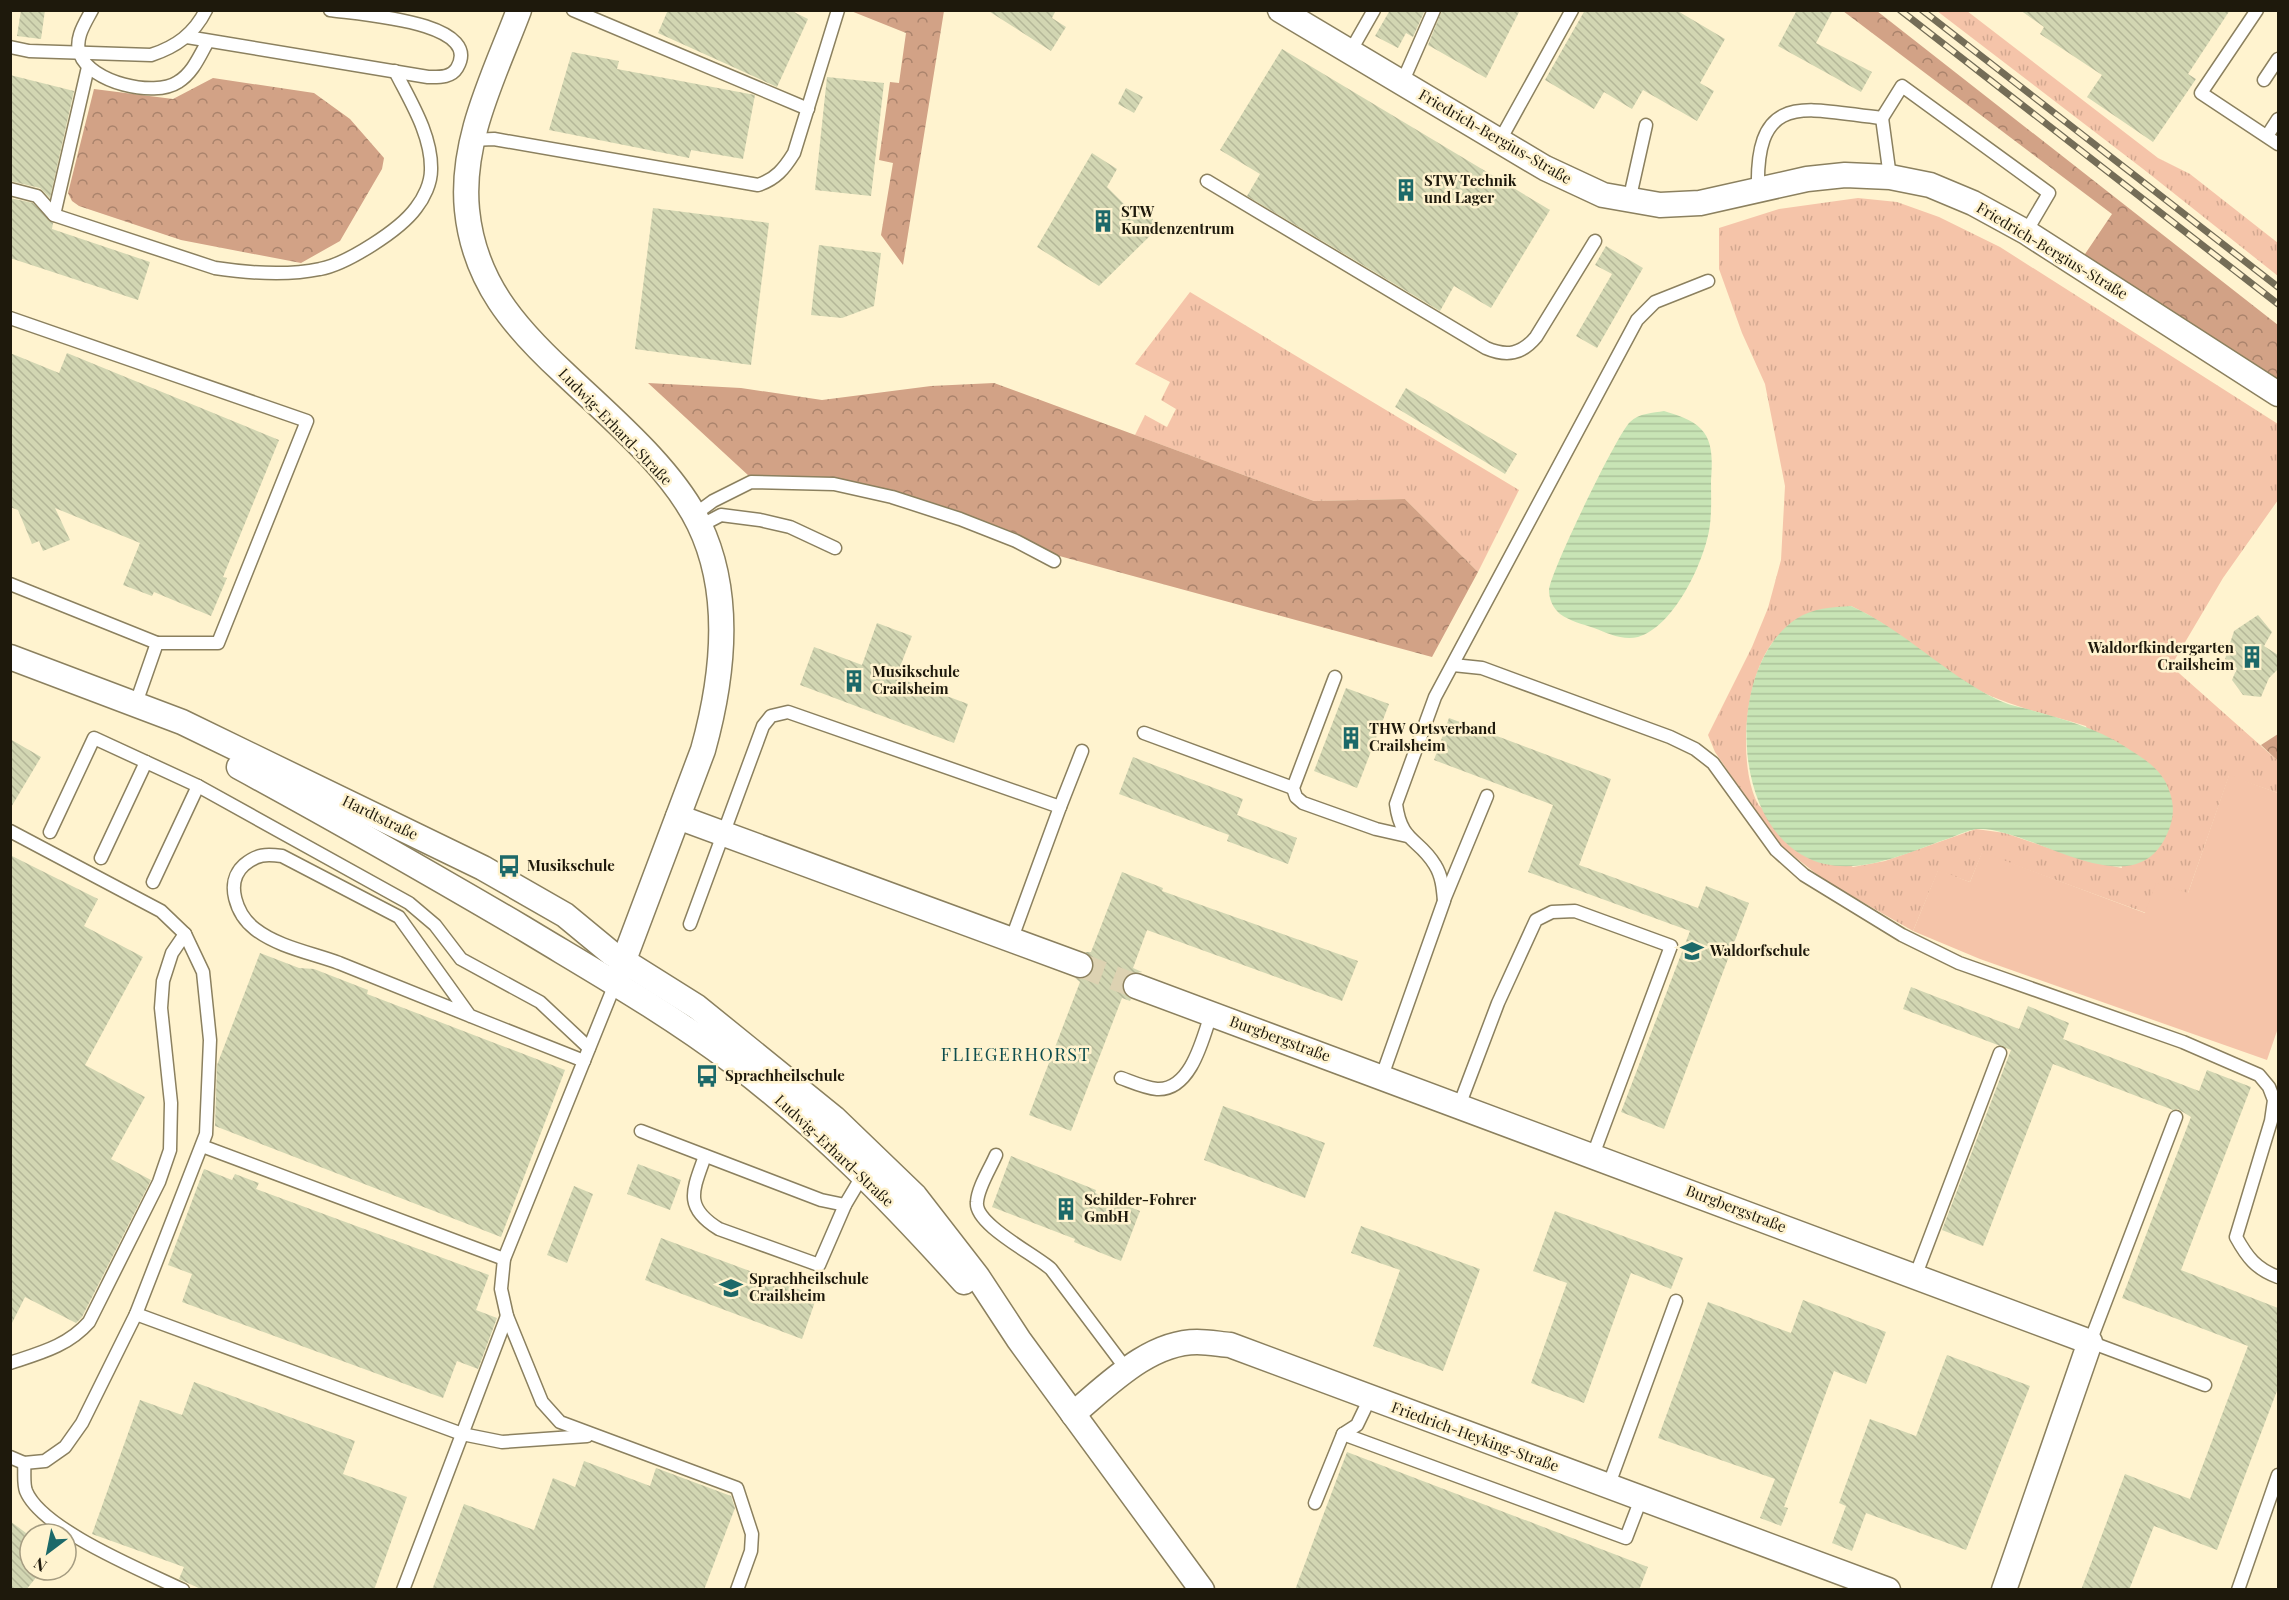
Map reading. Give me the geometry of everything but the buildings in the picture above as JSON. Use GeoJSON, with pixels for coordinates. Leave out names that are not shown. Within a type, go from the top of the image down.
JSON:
{"type":"FeatureCollection","features":[{"type":"Feature","properties":{"kind":"street","name":"Ludwig-Erhard-Straße"},"geometry":{"type":"LineString","coordinates":[[519,10],[471,140],[467,210],[472,238],[495,295],[531,343],[646,454],[697,520],[719,596],[722,638],[713,714],[703,750],[641,916],[617,957],[615,984],[733,1062],[869,1166]]}},
{"type":"Feature","properties":{"kind":"street","name":"Friedrich-Bergius-Straße"},"geometry":{"type":"LineString","coordinates":[[1280,10],[1499,142],[1575,184],[1629,201],[1660,205],[1700,204],[1807,179],[1845,175],[1890,177],[1930,185],[1974,203],[2026,231],[2278,394]]}},
{"type":"Feature","properties":{"kind":"street","name":"Hardtstraße"},"geometry":{"type":"LineString","coordinates":[[10,657],[182,722],[483,868],[565,915],[617,957]]}},
{"type":"Feature","properties":{"kind":"street","name":"Hardtstraße"},"geometry":{"type":"LineString","coordinates":[[135,706],[178,734],[410,862],[615,984]]}},
{"type":"Feature","properties":{"kind":"street","name":"Hardtstraße"},"geometry":{"type":"LineString","coordinates":[[279,789],[405,847],[579,947],[617,957]]}},
{"type":"Feature","properties":{"kind":"street"},"geometry":{"type":"LineString","coordinates":[[678,817],[1012,938],[1080,965]]}},
{"type":"Feature","properties":{"kind":"street","name":"Ludwig-Erhard-Straße"},"geometry":{"type":"LineString","coordinates":[[617,957],[697,1007],[834,1118],[869,1166],[1019,1340],[1202,1590]]}},
{"type":"Feature","properties":{"kind":"street","name":"Burgbergstraße"},"geometry":{"type":"LineString","coordinates":[[1136,986],[2090,1342]]}},
{"type":"Feature","properties":{"kind":"street","name":"Friedrich-Heyking-Straße"},"geometry":{"type":"LineString","coordinates":[[1074,1414],[1127,1370],[1148,1356],[1173,1346],[1195,1342],[1230,1345],[1888,1590]]}},
{"type":"Feature","properties":{"kind":"street"},"geometry":{"type":"LineString","coordinates":[[2004,1590],[2090,1342]]}},
{"type":"Feature","properties":{"kind":"lane"},"geometry":{"type":"LineString","coordinates":[[92,10],[78,40],[80,53],[88,67],[108,79],[142,89],[163,88],[178,82],[192,69],[208,41]]}},
{"type":"Feature","properties":{"kind":"lane"},"geometry":{"type":"LineString","coordinates":[[10,47],[29,51],[151,55],[169,49],[187,37],[206,10]]}},
{"type":"Feature","properties":{"kind":"lane"},"geometry":{"type":"LineString","coordinates":[[187,37],[442,77],[454,72],[460,62],[460,47],[450,36],[436,28],[390,18],[330,10]]}},
{"type":"Feature","properties":{"kind":"lane"},"geometry":{"type":"LineString","coordinates":[[573,10],[808,109]]}},
{"type":"Feature","properties":{"kind":"lane"},"geometry":{"type":"LineString","coordinates":[[471,140],[494,139],[758,185],[771,180],[784,169],[794,153],[838,10]]}},
{"type":"Feature","properties":{"kind":"lane"},"geometry":{"type":"LineString","coordinates":[[1350,52],[1374,10]]}},
{"type":"Feature","properties":{"kind":"lane"},"geometry":{"type":"LineString","coordinates":[[1402,83],[1434,10]]}},
{"type":"Feature","properties":{"kind":"lane"},"geometry":{"type":"LineString","coordinates":[[1499,142],[1572,10]]}},
{"type":"Feature","properties":{"kind":"lane"},"geometry":{"type":"LineString","coordinates":[[2257,10],[2201,93],[2278,144]]}},
{"type":"Feature","properties":{"kind":"lane"},"geometry":{"type":"LineString","coordinates":[[2264,80],[2278,59]]}},
{"type":"Feature","properties":{"kind":"lane"},"geometry":{"type":"LineString","coordinates":[[54,215],[88,67]]}},
{"type":"Feature","properties":{"kind":"lane"},"geometry":{"type":"LineString","coordinates":[[10,189],[37,196],[54,215],[214,268],[241,272],[302,272],[337,264],[395,229],[416,209],[430,181],[431,168],[422,126],[395,71]]}},
{"type":"Feature","properties":{"kind":"lane"},"geometry":{"type":"LineString","coordinates":[[1890,177],[1882,118],[1902,86],[2049,193],[2026,231]]}},
{"type":"Feature","properties":{"kind":"lane"},"geometry":{"type":"LineString","coordinates":[[1758,190],[1757,162],[1761,143],[1770,126],[1783,115],[1803,110],[1882,118]]}},
{"type":"Feature","properties":{"kind":"lane"},"geometry":{"type":"LineString","coordinates":[[2267,136],[2278,119]]}},
{"type":"Feature","properties":{"kind":"lane"},"geometry":{"type":"LineString","coordinates":[[1629,201],[1646,125]]}},
{"type":"Feature","properties":{"kind":"lane"},"geometry":{"type":"LineString","coordinates":[[1207,181],[1486,348],[1501,353],[1517,352],[1528,346],[1536,337],[1595,241]]}},
{"type":"Feature","properties":{"kind":"lane"},"geometry":{"type":"LineString","coordinates":[[1444,901],[1442,881],[1435,864],[1407,836],[1398,822],[1396,804],[1435,697],[1637,320],[1655,302],[1708,281]]}},
{"type":"Feature","properties":{"kind":"lane"},"geometry":{"type":"LineString","coordinates":[[10,318],[307,421],[218,643],[156,643],[10,584]]}},
{"type":"Feature","properties":{"kind":"lane"},"geometry":{"type":"LineString","coordinates":[[697,520],[713,501],[751,482],[834,484],[892,497],[960,519],[1016,541],[1054,561]]}},
{"type":"Feature","properties":{"kind":"lane"},"geometry":{"type":"LineString","coordinates":[[697,520],[721,515],[760,520],[790,527],[835,548]]}},
{"type":"Feature","properties":{"kind":"lane"},"geometry":{"type":"LineString","coordinates":[[135,706],[156,643]]}},
{"type":"Feature","properties":{"kind":"lane"},"geometry":{"type":"LineString","coordinates":[[1453,664],[1482,668],[1670,737],[1695,749],[1713,763],[1776,850],[1804,875],[1902,935],[1959,963],[2183,1042],[2259,1075],[2269,1087],[2274,1100],[2271,1121],[2236,1237],[2247,1258],[2263,1272],[2278,1277]]}},
{"type":"Feature","properties":{"kind":"lane"},"geometry":{"type":"LineString","coordinates":[[1335,677],[1293,788],[1296,797],[1303,803],[1376,829],[1407,836]]}},
{"type":"Feature","properties":{"kind":"lane"},"geometry":{"type":"LineString","coordinates":[[690,924],[763,726],[771,716],[788,712],[1060,807]]}},
{"type":"Feature","properties":{"kind":"lane"},"geometry":{"type":"LineString","coordinates":[[1144,733],[1293,788]]}},
{"type":"Feature","properties":{"kind":"lane"},"geometry":{"type":"LineString","coordinates":[[50,832],[94,738],[198,786],[410,903],[435,925],[461,959],[540,1002],[589,1048]]}},
{"type":"Feature","properties":{"kind":"lane"},"geometry":{"type":"LineString","coordinates":[[1012,938],[1082,751]]}},
{"type":"Feature","properties":{"kind":"lane"},"geometry":{"type":"LineString","coordinates":[[101,858],[146,762]]}},
{"type":"Feature","properties":{"kind":"lane"},"geometry":{"type":"LineString","coordinates":[[153,882],[198,786]]}},
{"type":"Feature","properties":{"kind":"lane"},"geometry":{"type":"LineString","coordinates":[[1382,1076],[1444,901],[1487,796]]}},
{"type":"Feature","properties":{"kind":"lane"},"geometry":{"type":"LineString","coordinates":[[10,831],[160,910],[185,934],[203,972],[210,1040],[206,1134],[136,1314],[82,1423],[64,1447],[45,1461],[24,1463],[10,1457]]}},
{"type":"Feature","properties":{"kind":"lane"},"geometry":{"type":"LineString","coordinates":[[470,1016],[399,917],[282,856],[265,854],[253,858],[241,868],[235,883],[235,897],[242,915],[255,929],[275,940],[584,1061]]}},
{"type":"Feature","properties":{"kind":"lane"},"geometry":{"type":"LineString","coordinates":[[1459,1106],[1498,1003],[1536,920],[1552,912],[1575,911],[1671,946],[1593,1155]]}},
{"type":"Feature","properties":{"kind":"lane"},"geometry":{"type":"LineString","coordinates":[[10,1363],[59,1346],[76,1337],[89,1322],[159,1182],[170,1150],[171,1103],[161,1008],[163,981],[172,953],[185,934]]}},
{"type":"Feature","properties":{"kind":"lane"},"geometry":{"type":"LineString","coordinates":[[615,984],[504,1259],[501,1289],[507,1316],[542,1401],[560,1422],[737,1488],[752,1533],[751,1551],[737,1590]]}},
{"type":"Feature","properties":{"kind":"lane"},"geometry":{"type":"LineString","coordinates":[[1121,1078],[1158,1089],[1168,1088],[1177,1083],[1195,1058],[1211,1014]]}},
{"type":"Feature","properties":{"kind":"lane"},"geometry":{"type":"LineString","coordinates":[[1915,1277],[2000,1053]]}},
{"type":"Feature","properties":{"kind":"lane"},"geometry":{"type":"LineString","coordinates":[[2176,1117],[2090,1342],[2205,1385]]}},
{"type":"Feature","properties":{"kind":"lane"},"geometry":{"type":"LineString","coordinates":[[641,1131],[821,1200],[845,1205]]}},
{"type":"Feature","properties":{"kind":"lane"},"geometry":{"type":"LineString","coordinates":[[202,1146],[504,1259]]}},
{"type":"Feature","properties":{"kind":"lane"},"geometry":{"type":"LineString","coordinates":[[996,1155],[976,1202],[982,1218],[991,1228],[1036,1255],[1051,1269],[1127,1370]]}},
{"type":"Feature","properties":{"kind":"lane"},"geometry":{"type":"LineString","coordinates":[[705,1156],[693,1192],[693,1202],[706,1220],[719,1229],[819,1265],[845,1205],[869,1166]]}},
{"type":"Feature","properties":{"kind":"lane"},"geometry":{"type":"LineString","coordinates":[[1608,1487],[1676,1300]]}},
{"type":"Feature","properties":{"kind":"lane"},"geometry":{"type":"LineString","coordinates":[[136,1314],[462,1434],[502,1442],[594,1435]]}},
{"type":"Feature","properties":{"kind":"lane"},"geometry":{"type":"LineString","coordinates":[[403,1590],[507,1316]]}},
{"type":"Feature","properties":{"kind":"lane"},"geometry":{"type":"LineString","coordinates":[[1316,1503],[1343,1434],[1357,1425],[1370,1398]]}},
{"type":"Feature","properties":{"kind":"lane"},"geometry":{"type":"LineString","coordinates":[[1343,1434],[1626,1538],[1641,1499]]}},
{"type":"Feature","properties":{"kind":"lane"},"geometry":{"type":"LineString","coordinates":[[24,1463],[26,1490],[38,1508],[85,1543],[183,1590]]}},
{"type":"Feature","properties":{"kind":"lane"},"geometry":{"type":"LineString","coordinates":[[2238,1590],[2278,1474]]}},
{"type":"Feature","properties":{"kind":"green space"},"geometry":{"type":"Polygon","coordinates":[[[851,11],[944,11],[903,265],[881,235],[893,163],[879,160],[890,82],[899,83],[906,33],[851,11]]]}},
{"type":"Feature","properties":{"kind":"green space"},"geometry":{"type":"Polygon","coordinates":[[[1843,11],[1877,11],[2278,325],[2278,386],[2083,257],[2112,214],[1843,11]]]}},
{"type":"Feature","properties":{"kind":"green space"},"geometry":{"type":"Polygon","coordinates":[[[1937,11],[1967,11],[2158,158],[2190,174],[2278,243],[2278,276],[2147,172],[1937,11]]]}},
{"type":"Feature","properties":{"kind":"green space"},"geometry":{"type":"Polygon","coordinates":[[[213,78],[314,93],[350,119],[384,158],[382,169],[340,241],[301,263],[181,240],[79,206],[72,201],[68,193],[94,89],[173,99],[213,78]]]}},
{"type":"Feature","properties":{"kind":"green space"},"geometry":{"type":"Polygon","coordinates":[[[1858,198],[1897,202],[1939,217],[2000,247],[2278,424],[2278,500],[2223,578],[2171,666],[2278,761],[2278,793],[2229,776],[2188,893],[2146,913],[1982,853],[1970,882],[1938,871],[1913,931],[1824,880],[1776,842],[1715,752],[1708,735],[1752,647],[1768,608],[1781,560],[1785,486],[1765,384],[1742,333],[1719,269],[1719,228],[1779,209],[1858,198]],[[1851,606],[1784,632],[1767,650],[1752,692],[1746,741],[1751,786],[1758,804],[1763,809],[1853,867],[1885,861],[1976,829],[2005,833],[2087,861],[2122,868],[2086,726],[2024,708],[1979,691],[1950,674],[1867,614],[1851,606]]]}},
{"type":"Feature","properties":{"kind":"green space"},"geometry":{"type":"Polygon","coordinates":[[[1190,292],[1519,490],[1478,572],[1405,499],[1314,501],[1135,435],[1145,415],[1167,427],[1176,409],[1161,400],[1170,382],[1135,364],[1190,292]]]}},
{"type":"Feature","properties":{"kind":"green space"},"geometry":{"type":"Polygon","coordinates":[[[648,383],[741,388],[822,400],[931,386],[994,383],[1314,501],[1405,499],[1478,572],[1432,657],[1052,554],[958,513],[890,490],[832,478],[749,476],[648,383]]]}},
{"type":"Feature","properties":{"kind":"green space"},"geometry":{"type":"Polygon","coordinates":[[[2278,734],[2278,761],[2261,745],[2278,734]]]}},
{"type":"Feature","properties":{"kind":"green space"},"geometry":{"type":"Polygon","coordinates":[[[2229,775],[2278,793],[2278,1028],[2267,1060],[1980,959],[1913,931],[1938,870],[1970,882],[1982,852],[2145,913],[2156,883],[2188,893],[2229,775]]]}},
{"type":"Feature","properties":{"kind":"shaded area"},"geometry":{"type":"Polygon","coordinates":[[[1664,411],[1693,423],[1701,429],[1708,440],[1712,461],[1709,531],[1693,577],[1674,608],[1651,631],[1638,637],[1621,637],[1568,619],[1560,614],[1552,603],[1549,590],[1560,558],[1623,432],[1630,422],[1638,417],[1664,411]]]}},
{"type":"Feature","properties":{"kind":"shaded area"},"geometry":{"type":"Polygon","coordinates":[[[1851,606],[1889,627],[1959,677],[1996,699],[2092,729],[2145,760],[2163,777],[2172,800],[2172,818],[2163,842],[2146,859],[2125,866],[2101,865],[1998,831],[1977,829],[1891,859],[1855,866],[1837,866],[1802,855],[1778,835],[1761,807],[1750,774],[1746,738],[1749,702],[1758,669],[1774,640],[1796,619],[1816,610],[1851,606]]]}},
{"type":"Feature","properties":{"kind":"tunnel"},"geometry":{"type":"LineString","coordinates":[[1080,965],[1136,986]]}},
{"type":"Feature","properties":{"kind":"railway"},"geometry":{"type":"LineString","coordinates":[[1900,10],[2278,304]]}},
{"type":"Feature","properties":{"kind":"railway"},"geometry":{"type":"LineString","coordinates":[[1922,10],[2278,287]]}},
{"type":"Feature","properties":{"kind":"place","name":"STW Technik und Lager"},"geometry":{"type":"Point","coordinates":[1406,190]}},
{"type":"Feature","properties":{"kind":"place","name":"STW Kundenzentrum"},"geometry":{"type":"Point","coordinates":[1103,221]}},
{"type":"Feature","properties":{"kind":"place","name":"Waldorfkindergarten Crailsheim"},"geometry":{"type":"Point","coordinates":[2252,657]}},
{"type":"Feature","properties":{"kind":"place","name":"Musikschule Crailsheim"},"geometry":{"type":"Point","coordinates":[854,681]}},
{"type":"Feature","properties":{"kind":"place","name":"THW Ortsverband Crailsheim"},"geometry":{"type":"Point","coordinates":[1351,738]}},
{"type":"Feature","properties":{"kind":"place","name":"Musikschule"},"geometry":{"type":"Point","coordinates":[509,866]}},
{"type":"Feature","properties":{"kind":"place","name":"Waldorfschule"},"geometry":{"type":"Point","coordinates":[1692,951]}},
{"type":"Feature","properties":{"kind":"place","name":"Sprachheilschule"},"geometry":{"type":"Point","coordinates":[707,1076]}},
{"type":"Feature","properties":{"kind":"place","name":"Schilder-Fohrer GmbH"},"geometry":{"type":"Point","coordinates":[1066,1209]}},
{"type":"Feature","properties":{"kind":"place","name":"Sprachheilschule Crailsheim"},"geometry":{"type":"Point","coordinates":[731,1288]}},
{"type":"Feature","properties":{"kind":"district","name":"FLIEGERHORST"},"geometry":{"type":"Point","coordinates":[1016,1055]}}]}
